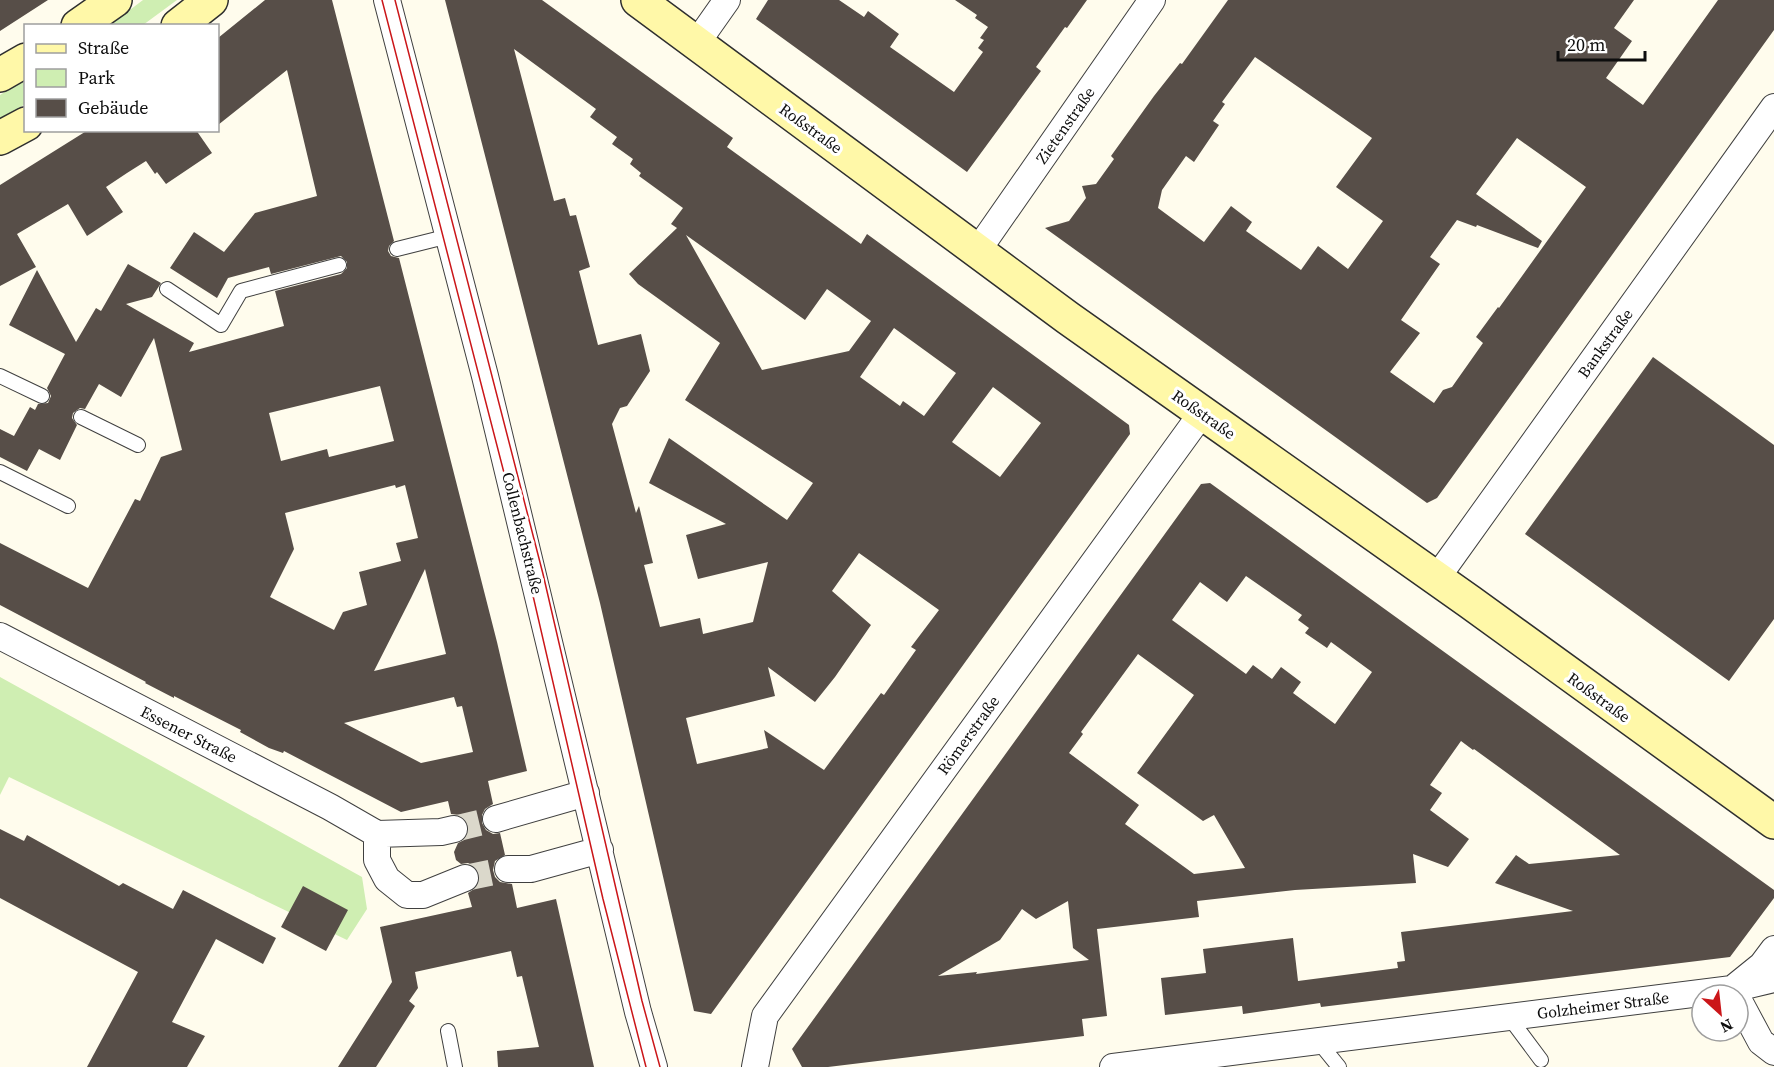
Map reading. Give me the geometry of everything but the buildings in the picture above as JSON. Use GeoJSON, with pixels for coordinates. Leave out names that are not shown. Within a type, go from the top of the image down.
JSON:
{"type":"FeatureCollection","features":[{"type":"Feature","properties":{"kind":"street"},"geometry":{"type":"LineString","coordinates":[[81,24],[115,0]]}},
{"type":"Feature","properties":{"kind":"street"},"geometry":{"type":"LineString","coordinates":[[181,24],[211,0]]}},
{"type":"Feature","properties":{"kind":"street","name":"Collenbachstraße"},"geometry":{"type":"LineString","coordinates":[[387,0],[449,236],[638,1012],[654,1067]]}},
{"type":"Feature","properties":{"kind":"street","name":"Roßstraße"},"geometry":{"type":"LineString","coordinates":[[638,0],[1202,413],[1774,822]]}},
{"type":"Feature","properties":{"kind":"street"},"geometry":{"type":"LineString","coordinates":[[696,44],[727,0]]}},
{"type":"Feature","properties":{"kind":"street","name":"Zietenstraße"},"geometry":{"type":"LineString","coordinates":[[978,250],[1152,0]]}},
{"type":"Feature","properties":{"kind":"street"},"geometry":{"type":"LineString","coordinates":[[0,75],[24,61]]}},
{"type":"Feature","properties":{"kind":"street","name":"Bankstraße"},"geometry":{"type":"LineString","coordinates":[[1436,579],[1774,107]]}},
{"type":"Feature","properties":{"kind":"street"},"geometry":{"type":"LineString","coordinates":[[0,138],[24,125]]}},
{"type":"Feature","properties":{"kind":"street","name":"Römerstraße"},"geometry":{"type":"LineString","coordinates":[[755,1067],[765,1016],[1202,413]]}},
{"type":"Feature","properties":{"kind":"street","name":"Essener Straße"},"geometry":{"type":"LineString","coordinates":[[0,636],[330,807],[377,834]]}},
{"type":"Feature","properties":{"kind":"street"},"geometry":{"type":"LineString","coordinates":[[496,819],[586,793]]}},
{"type":"Feature","properties":{"kind":"street"},"geometry":{"type":"LineString","coordinates":[[454,829],[441,832],[377,834],[377,860],[387,879],[407,895],[423,895],[465,878]]}},
{"type":"Feature","properties":{"kind":"street"},"geometry":{"type":"LineString","coordinates":[[508,869],[531,869],[600,850]]}},
{"type":"Feature","properties":{"kind":"street"},"geometry":{"type":"LineString","coordinates":[[1750,984],[1774,949]]}},
{"type":"Feature","properties":{"kind":"street","name":"Golzheimer Straße"},"geometry":{"type":"LineString","coordinates":[[1750,996],[1774,980]]}},
{"type":"Feature","properties":{"kind":"street","name":"Golzheimer Straße"},"geometry":{"type":"LineString","coordinates":[[1124,1066],[1509,1017],[1690,1007]]}},
{"type":"Feature","properties":{"kind":"street"},"geometry":{"type":"LineString","coordinates":[[1750,1024],[1761,1042],[1774,1052]]}},
{"type":"Feature","properties":{"kind":"lane"},"geometry":{"type":"LineString","coordinates":[[397,249],[449,236]]}},
{"type":"Feature","properties":{"kind":"lane"},"geometry":{"type":"LineString","coordinates":[[167,290],[221,325],[241,291],[339,265]]}},
{"type":"Feature","properties":{"kind":"lane"},"geometry":{"type":"LineString","coordinates":[[0,376],[42,396]]}},
{"type":"Feature","properties":{"kind":"lane"},"geometry":{"type":"LineString","coordinates":[[81,417],[138,445]]}},
{"type":"Feature","properties":{"kind":"lane"},"geometry":{"type":"LineString","coordinates":[[0,472],[68,506]]}},
{"type":"Feature","properties":{"kind":"lane","name":"Golzheimer Straße"},"geometry":{"type":"LineString","coordinates":[[1509,1017],[1540,1060]]}},
{"type":"Feature","properties":{"kind":"lane"},"geometry":{"type":"LineString","coordinates":[[448,1031],[455,1067]]}},
{"type":"Feature","properties":{"kind":"lane"},"geometry":{"type":"LineString","coordinates":[[1318,1041],[1339,1067]]}},
{"type":"Feature","properties":{"kind":"green space"},"geometry":{"type":"Polygon","coordinates":[[[143,0],[177,0],[144,24],[111,24],[143,0]]]}},
{"type":"Feature","properties":{"kind":"green space"},"geometry":{"type":"Polygon","coordinates":[[[24,80],[24,105],[0,121],[0,95],[24,80]]]}},
{"type":"Feature","properties":{"kind":"green space"},"geometry":{"type":"Polygon","coordinates":[[[0,677],[362,877],[367,909],[347,940],[9,777],[0,795],[0,677]]]}},
{"type":"Feature","properties":{"kind":"tunnel"},"geometry":{"type":"LineString","coordinates":[[454,829],[496,819]]}},
{"type":"Feature","properties":{"kind":"tunnel"},"geometry":{"type":"LineString","coordinates":[[465,878],[508,869]]}},
{"type":"Feature","properties":{"kind":"tram line"},"geometry":{"type":"LineString","coordinates":[[382,0],[510,496],[603,899],[646,1067]]}},
{"type":"Feature","properties":{"kind":"tram line"},"geometry":{"type":"LineString","coordinates":[[395,0],[543,574],[642,1001],[660,1067]]}}]}
